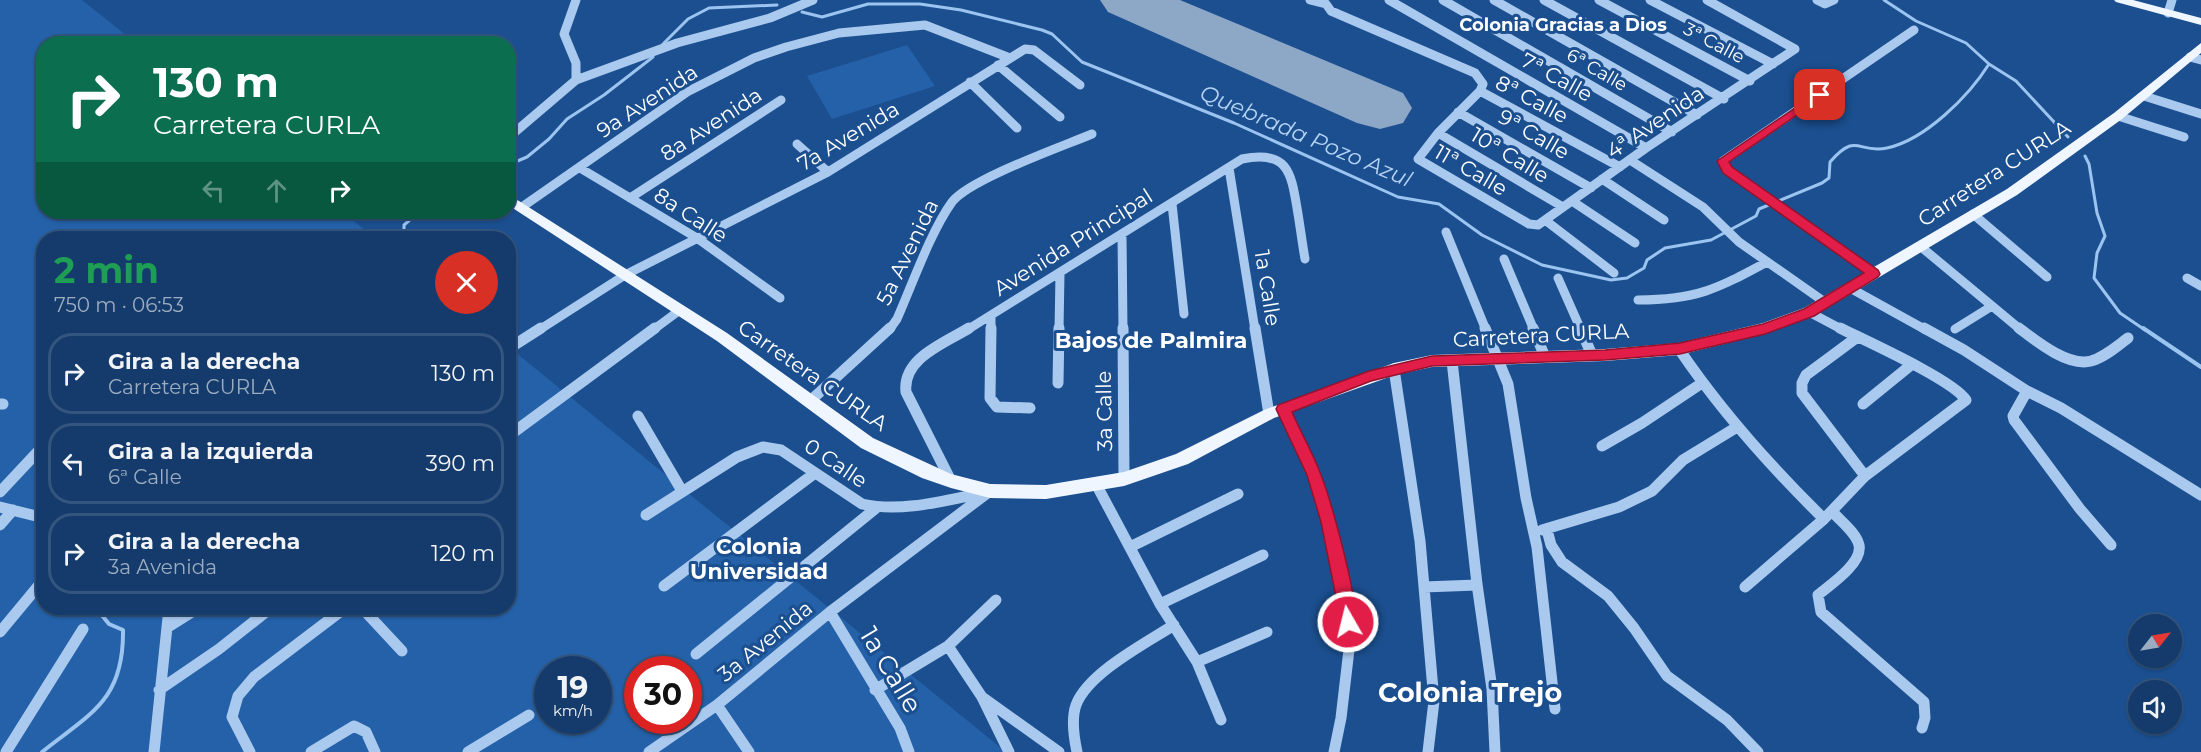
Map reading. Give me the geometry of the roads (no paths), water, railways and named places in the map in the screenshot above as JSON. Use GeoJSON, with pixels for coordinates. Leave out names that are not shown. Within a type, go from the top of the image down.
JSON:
{"type":"FeatureCollection","features":[{"type":"Feature","properties":{"kind":"main road"},"geometry":{"type":"LineString","coordinates":[[2120,0],[2201,22]]}},
{"type":"Feature","properties":{"kind":"main road","name":"Carretera CURLA"},"geometry":{"type":"LineString","coordinates":[[516,203],[722,337],[867,443],[928,473],[951,481],[990,491],[1046,492],[1124,479],[1182,459],[1269,414],[1394,369],[1432,361],[1500,360],[1680,349],[1765,328],[1809,312],[2012,192],[2118,116],[2197,55]]}},
{"type":"Feature","properties":{"kind":"street"},"geometry":{"type":"LineString","coordinates":[[576,0],[564,34],[576,63],[576,80]]}},
{"type":"Feature","properties":{"kind":"street"},"geometry":{"type":"LineString","coordinates":[[516,131],[576,80],[677,43],[770,18],[813,0]]}},
{"type":"Feature","properties":{"kind":"street","name":"8ª Calle"},"geometry":{"type":"LineString","coordinates":[[1310,0],[1326,4],[1331,11],[1475,73],[1483,84],[1480,91],[1620,167]]}},
{"type":"Feature","properties":{"kind":"street"},"geometry":{"type":"LineString","coordinates":[[1326,4],[1336,0]]}},
{"type":"Feature","properties":{"kind":"street","name":"7ª Calle"},"geometry":{"type":"LineString","coordinates":[[1389,0],[1646,148]]}},
{"type":"Feature","properties":{"kind":"street","name":"6ª Calle"},"geometry":{"type":"LineString","coordinates":[[1443,0],[1672,132]]}},
{"type":"Feature","properties":{"kind":"street"},"geometry":{"type":"LineString","coordinates":[[1494,0],[1697,115]]}},
{"type":"Feature","properties":{"kind":"street"},"geometry":{"type":"LineString","coordinates":[[1544,0],[1724,99]]}},
{"type":"Feature","properties":{"kind":"street","name":"3ª Calle"},"geometry":{"type":"LineString","coordinates":[[1599,0],[1750,81]]}},
{"type":"Feature","properties":{"kind":"street"},"geometry":{"type":"LineString","coordinates":[[1650,0],[1773,64]]}},
{"type":"Feature","properties":{"kind":"street"},"geometry":{"type":"LineString","coordinates":[[1817,0],[1825,4],[1834,0]]}},
{"type":"Feature","properties":{"kind":"street"},"geometry":{"type":"LineString","coordinates":[[2168,13],[2172,0]]}},
{"type":"Feature","properties":{"kind":"street","name":"4ª Avenida"},"geometry":{"type":"LineString","coordinates":[[1541,223],[1646,148],[1724,99],[1795,50],[1791,45],[1714,1]]}},
{"type":"Feature","properties":{"kind":"street","name":"9a Avenida"},"geometry":{"type":"LineString","coordinates":[[522,207],[687,92],[754,58],[839,33],[925,25],[954,34],[1010,58]]}},
{"type":"Feature","properties":{"kind":"street"},"geometry":{"type":"LineString","coordinates":[[1874,274],[1778,207],[1724,166],[1723,161],[1914,30]]}},
{"type":"Feature","properties":{"kind":"street","name":"7a Avenida"},"geometry":{"type":"LineString","coordinates":[[516,344],[625,275],[828,172],[1025,49],[1034,50],[1080,84]]}},
{"type":"Feature","properties":{"kind":"street"},"geometry":{"type":"LineString","coordinates":[[998,65],[1060,117]]}},
{"type":"Feature","properties":{"kind":"street"},"geometry":{"type":"LineString","coordinates":[[970,82],[1017,128]]}},
{"type":"Feature","properties":{"kind":"street"},"geometry":{"type":"LineString","coordinates":[[1438,133],[1480,91]]}},
{"type":"Feature","properties":{"kind":"street"},"geometry":{"type":"LineString","coordinates":[[2144,96],[2201,114]]}},
{"type":"Feature","properties":{"kind":"street","name":"8a Avenida"},"geometry":{"type":"LineString","coordinates":[[630,198],[781,100]]}},
{"type":"Feature","properties":{"kind":"street","name":"9ª Calle"},"geometry":{"type":"LineString","coordinates":[[1458,112],[1591,188]]}},
{"type":"Feature","properties":{"kind":"street"},"geometry":{"type":"LineString","coordinates":[[2118,116],[2184,137]]}},
{"type":"Feature","properties":{"kind":"street","name":"10ª Calle"},"geometry":{"type":"LineString","coordinates":[[1438,133],[1563,207]]}},
{"type":"Feature","properties":{"kind":"street","name":"11ª Calle"},"geometry":{"type":"LineString","coordinates":[[1438,133],[1418,160],[1529,224],[1541,223]]}},
{"type":"Feature","properties":{"kind":"street","name":"5a Avenida"},"geometry":{"type":"LineString","coordinates":[[809,402],[885,335],[897,319],[939,225],[953,201],[973,185],[1092,134]]}},
{"type":"Feature","properties":{"kind":"street"},"geometry":{"type":"LineString","coordinates":[[797,144],[828,172]]}},
{"type":"Feature","properties":{"kind":"street","name":"Avenida Principal"},"geometry":{"type":"LineString","coordinates":[[951,481],[906,392],[904,380],[909,368],[921,358],[1242,159],[1260,156],[1278,160],[1287,167],[1294,185],[1305,259]]}},
{"type":"Feature","properties":{"kind":"street"},"geometry":{"type":"LineString","coordinates":[[1630,160],[1703,207],[1731,235],[1826,303]]}},
{"type":"Feature","properties":{"kind":"street","name":"8a Calle"},"geometry":{"type":"LineString","coordinates":[[580,168],[697,238],[780,298]]}},
{"type":"Feature","properties":{"kind":"street","name":"1a Calle"},"geometry":{"type":"LineString","coordinates":[[1229,168],[1269,414]]}},
{"type":"Feature","properties":{"kind":"street"},"geometry":{"type":"LineString","coordinates":[[1602,179],[1664,220]]}},
{"type":"Feature","properties":{"kind":"street"},"geometry":{"type":"LineString","coordinates":[[1572,201],[1635,243]]}},
{"type":"Feature","properties":{"kind":"street"},"geometry":{"type":"LineString","coordinates":[[1172,204],[1184,314]]}},
{"type":"Feature","properties":{"kind":"street"},"geometry":{"type":"LineString","coordinates":[[1973,214],[2047,277]]}},
{"type":"Feature","properties":{"kind":"street"},"geometry":{"type":"LineString","coordinates":[[1541,223],[1614,273]]}},
{"type":"Feature","properties":{"kind":"street"},"geometry":{"type":"LineString","coordinates":[[1446,232],[1508,384],[1526,498],[1541,530],[1562,562],[1608,596],[1635,627],[1667,676],[1727,720],[1758,752]]}},
{"type":"Feature","properties":{"kind":"street","name":"3a Calle"},"geometry":{"type":"LineString","coordinates":[[1122,235],[1124,479]]}},
{"type":"Feature","properties":{"kind":"street"},"geometry":{"type":"LineString","coordinates":[[1920,246],[1992,306],[2048,348],[2074,361],[2093,360],[2128,338]]}},
{"type":"Feature","properties":{"kind":"street"},"geometry":{"type":"LineString","coordinates":[[1504,259],[1545,357]]}},
{"type":"Feature","properties":{"kind":"street"},"geometry":{"type":"LineString","coordinates":[[1638,300],[1695,296],[1725,284],[1767,262]]}},
{"type":"Feature","properties":{"kind":"street"},"geometry":{"type":"LineString","coordinates":[[1058,383],[1059,274]]}},
{"type":"Feature","properties":{"kind":"street"},"geometry":{"type":"LineString","coordinates":[[1558,278],[1592,355]]}},
{"type":"Feature","properties":{"kind":"street"},"geometry":{"type":"LineString","coordinates":[[2187,278],[2201,286]]}},
{"type":"Feature","properties":{"kind":"street"},"geometry":{"type":"LineString","coordinates":[[1850,288],[1964,350],[2027,392],[2061,408],[2201,495]]}},
{"type":"Feature","properties":{"kind":"street"},"geometry":{"type":"LineString","coordinates":[[1955,329],[1992,306]]}},
{"type":"Feature","properties":{"kind":"street"},"geometry":{"type":"LineString","coordinates":[[516,431],[680,310]]}},
{"type":"Feature","properties":{"kind":"street"},"geometry":{"type":"LineString","coordinates":[[1745,587],[1828,515],[1865,476],[1966,400],[1961,392],[1952,386],[1809,312]]}},
{"type":"Feature","properties":{"kind":"street"},"geometry":{"type":"LineString","coordinates":[[991,316],[990,398],[997,406],[1030,408]]}},
{"type":"Feature","properties":{"kind":"street"},"geometry":{"type":"LineString","coordinates":[[1856,338],[1806,375],[1802,383],[1802,393],[1865,476]]}},
{"type":"Feature","properties":{"kind":"street"},"geometry":{"type":"LineString","coordinates":[[1680,349],[1702,383],[1774,471],[1854,536],[1860,554],[1854,564],[1818,595],[1821,612],[1924,702],[1925,718],[1922,728]]}},
{"type":"Feature","properties":{"kind":"street"},"geometry":{"type":"LineString","coordinates":[[1452,361],[1467,471],[1477,585],[1496,715],[1495,752]]}},
{"type":"Feature","properties":{"kind":"street"},"geometry":{"type":"LineString","coordinates":[[1863,404],[1911,365]]}},
{"type":"Feature","properties":{"kind":"street"},"geometry":{"type":"LineString","coordinates":[[1394,369],[1420,541],[1434,700],[1428,752]]}},
{"type":"Feature","properties":{"kind":"street"},"geometry":{"type":"LineString","coordinates":[[1602,446],[1642,423],[1702,383]]}},
{"type":"Feature","properties":{"kind":"street"},"geometry":{"type":"LineString","coordinates":[[2027,392],[2013,416],[2014,420],[2080,509],[2111,545]]}},
{"type":"Feature","properties":{"kind":"street"},"geometry":{"type":"LineString","coordinates":[[1283,409],[1314,475],[1329,522],[1345,595],[1350,641],[1341,717],[1334,752]]}},
{"type":"Feature","properties":{"kind":"street"},"geometry":{"type":"LineString","coordinates":[[638,416],[682,491],[646,515]]}},
{"type":"Feature","properties":{"kind":"street"},"geometry":{"type":"LineString","coordinates":[[1541,530],[1619,507],[1652,491],[1683,460],[1737,427]]}},
{"type":"Feature","properties":{"kind":"street","name":"0 Calle"},"geometry":{"type":"LineString","coordinates":[[682,491],[750,449],[769,446],[781,450],[862,504],[875,509],[895,508],[990,491]]}},
{"type":"Feature","properties":{"kind":"street"},"geometry":{"type":"LineString","coordinates":[[0,492],[36,454]]}},
{"type":"Feature","properties":{"kind":"street"},"geometry":{"type":"LineString","coordinates":[[664,586],[815,473]]}},
{"type":"Feature","properties":{"kind":"street"},"geometry":{"type":"LineString","coordinates":[[1096,484],[1160,604],[1197,662],[1221,720]]}},
{"type":"Feature","properties":{"kind":"street","name":"3a Avenida"},"geometry":{"type":"LineString","coordinates":[[649,752],[717,705],[830,612],[990,491]]}},
{"type":"Feature","properties":{"kind":"street"},"geometry":{"type":"LineString","coordinates":[[1130,547],[1238,494]]}},
{"type":"Feature","properties":{"kind":"street"},"geometry":{"type":"LineString","coordinates":[[0,507],[36,516]]}},
{"type":"Feature","properties":{"kind":"street"},"geometry":{"type":"LineString","coordinates":[[696,654],[875,509]]}},
{"type":"Feature","properties":{"kind":"street"},"geometry":{"type":"LineString","coordinates":[[0,525],[13,510]]}},
{"type":"Feature","properties":{"kind":"street"},"geometry":{"type":"LineString","coordinates":[[1541,530],[1555,709]]}},
{"type":"Feature","properties":{"kind":"street"},"geometry":{"type":"LineString","coordinates":[[1160,604],[1263,555]]}},
{"type":"Feature","properties":{"kind":"street"},"geometry":{"type":"LineString","coordinates":[[1424,587],[1477,585]]}},
{"type":"Feature","properties":{"kind":"street"},"geometry":{"type":"LineString","coordinates":[[0,632],[36,589]]}},
{"type":"Feature","properties":{"kind":"street"},"geometry":{"type":"LineString","coordinates":[[875,690],[948,646],[996,600]]}},
{"type":"Feature","properties":{"kind":"street","name":"1a Calle"},"geometry":{"type":"LineString","coordinates":[[830,612],[900,729],[909,752]]}},
{"type":"Feature","properties":{"kind":"street"},"geometry":{"type":"LineString","coordinates":[[154,752],[169,615]]}},
{"type":"Feature","properties":{"kind":"street"},"geometry":{"type":"LineString","coordinates":[[168,627],[187,615]]}},
{"type":"Feature","properties":{"kind":"street"},"geometry":{"type":"LineString","coordinates":[[159,690],[219,649],[262,615]]}},
{"type":"Feature","properties":{"kind":"street"},"geometry":{"type":"LineString","coordinates":[[250,752],[232,717],[238,696],[260,671],[336,615]]}},
{"type":"Feature","properties":{"kind":"street"},"geometry":{"type":"LineString","coordinates":[[369,615],[402,651]]}},
{"type":"Feature","properties":{"kind":"street"},"geometry":{"type":"LineString","coordinates":[[1077,752],[1076,704],[1086,688],[1174,625]]}},
{"type":"Feature","properties":{"kind":"street"},"geometry":{"type":"LineString","coordinates":[[6,752],[83,629]]}},
{"type":"Feature","properties":{"kind":"street"},"geometry":{"type":"LineString","coordinates":[[1197,662],[1267,633]]}},
{"type":"Feature","properties":{"kind":"street"},"geometry":{"type":"LineString","coordinates":[[948,646],[982,697],[1009,752]]}},
{"type":"Feature","properties":{"kind":"street"},"geometry":{"type":"LineString","coordinates":[[982,697],[1059,752]]}},
{"type":"Feature","properties":{"kind":"street"},"geometry":{"type":"LineString","coordinates":[[717,705],[749,752]]}},
{"type":"Feature","properties":{"kind":"street"},"geometry":{"type":"LineString","coordinates":[[468,752],[529,715]]}},
{"type":"Feature","properties":{"kind":"street"},"geometry":{"type":"LineString","coordinates":[[311,752],[354,726],[367,732],[375,752]]}},
{"type":"Feature","properties":{"kind":"waterway","name":"Quebrada Pozo Azul"},"geometry":{"type":"LineString","coordinates":[[1884,0],[1916,21],[1966,43],[1989,64]]}},
{"type":"Feature","properties":{"kind":"waterway","name":"Quebrada Pozo Azul"},"geometry":{"type":"LineString","coordinates":[[802,12],[822,17],[868,4],[920,4],[961,10],[1042,30],[1052,34],[1082,62],[1234,123],[1398,197],[1439,204],[1482,235],[1542,265],[1611,280],[1627,278],[1644,268],[1647,260],[1665,248],[1711,240],[1756,216],[1759,209],[1822,183],[1829,178],[1830,162],[1846,148],[1852,146],[1887,148],[1916,136],[1958,103],[1989,64]]}},
{"type":"Feature","properties":{"kind":"waterway","name":"Quebrada Pozo Azul"},"geometry":{"type":"LineString","coordinates":[[663,44],[688,19],[709,8],[777,5]]}},
{"type":"Feature","properties":{"kind":"waterway","name":"Quebrada Pozo Azul"},"geometry":{"type":"LineString","coordinates":[[516,162],[527,157],[549,139],[567,119],[604,95],[653,57]]}},
{"type":"Feature","properties":{"kind":"waterway"},"geometry":{"type":"LineString","coordinates":[[1989,64],[2016,81],[2068,137]]}},
{"type":"Feature","properties":{"kind":"waterway"},"geometry":{"type":"LineString","coordinates":[[2085,156],[2089,164],[2097,213],[2105,236],[2097,253],[2094,278],[2120,313],[2145,330]]}},
{"type":"Feature","properties":{"kind":"waterway","name":"Quebrada Pozo Azul"},"geometry":{"type":"LineString","coordinates":[[404,231],[404,225],[411,219]]}},
{"type":"Feature","properties":{"kind":"waterway"},"geometry":{"type":"LineString","coordinates":[[2143,328],[2201,367]]}},
{"type":"Feature","properties":{"kind":"waterway","name":"Quebrada Pozo Azul"},"geometry":{"type":"LineString","coordinates":[[42,752],[101,703],[118,673],[123,630],[109,624],[102,615]]}},
{"type":"Feature","properties":{"kind":"district","name":"Colonia Gracias a Dios"},"geometry":{"type":"Point","coordinates":[1563,25]}},
{"type":"Feature","properties":{"kind":"district","name":"Bajos de Palmira"},"geometry":{"type":"Point","coordinates":[1151,340]}},
{"type":"Feature","properties":{"kind":"district","name":"Colonia Universidad"},"geometry":{"type":"Point","coordinates":[759,558]}},
{"type":"Feature","properties":{"kind":"district","name":"Colonia Trejo"},"geometry":{"type":"Point","coordinates":[1470,692]}}]}
